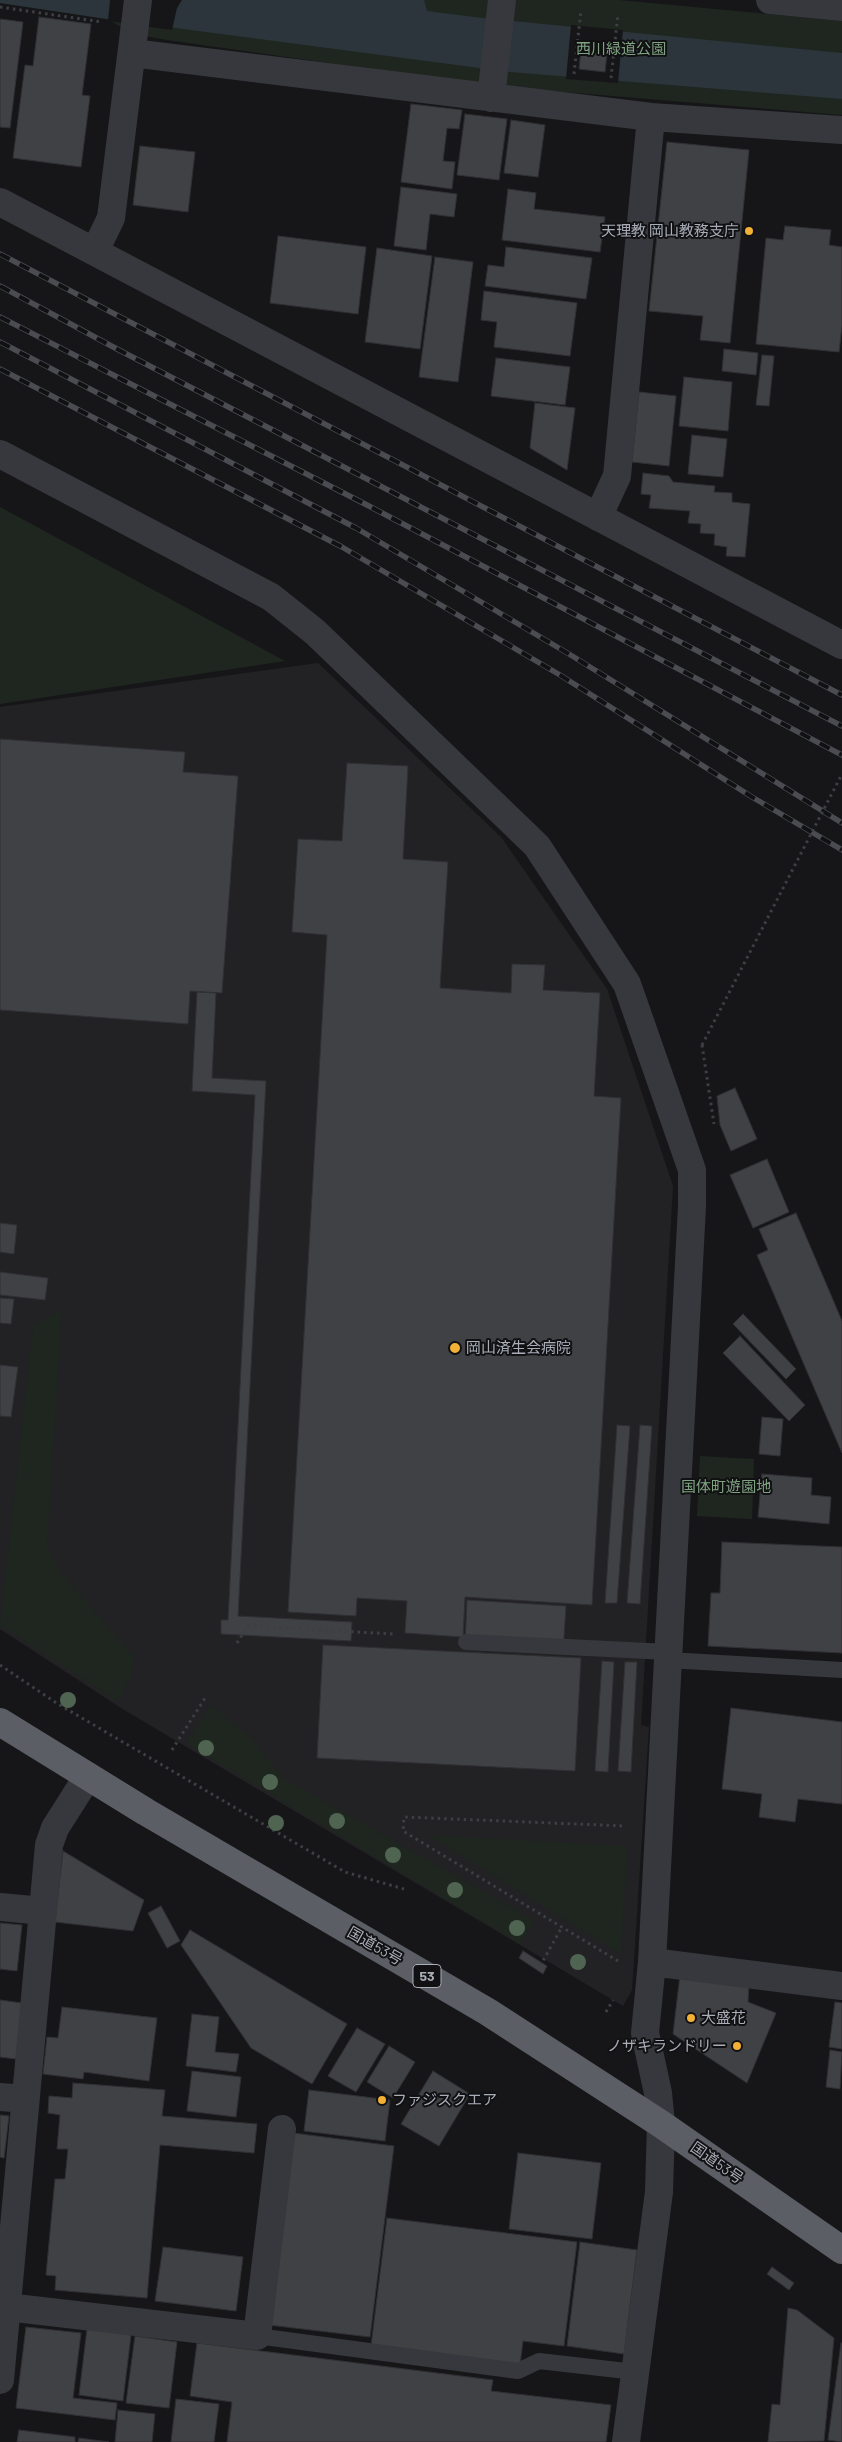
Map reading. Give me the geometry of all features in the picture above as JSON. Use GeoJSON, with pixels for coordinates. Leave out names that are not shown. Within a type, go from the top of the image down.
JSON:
{"type":"FeatureCollection","features":[{"type":"Feature","properties":{"kind":"highway","name":"国道53号"},"geometry":{"type":"LineString","coordinates":[[0,1722],[488,2012],[661,2124],[842,2250]]}},
{"type":"Feature","properties":{"kind":"street"},"geometry":{"type":"LineString","coordinates":[[770,0],[842,7]]}},
{"type":"Feature","properties":{"kind":"street"},"geometry":{"type":"LineString","coordinates":[[492,85],[501,8]]}},
{"type":"Feature","properties":{"kind":"street"},"geometry":{"type":"LineString","coordinates":[[94,251],[111,218],[135,26],[492,85],[651,117],[842,130]]}},
{"type":"Feature","properties":{"kind":"street"},"geometry":{"type":"LineString","coordinates":[[598,517],[617,476],[651,117]]}},
{"type":"Feature","properties":{"kind":"street"},"geometry":{"type":"LineString","coordinates":[[0,202],[842,645]]}},
{"type":"Feature","properties":{"kind":"street"},"geometry":{"type":"LineString","coordinates":[[0,454],[272,597],[315,632],[537,846],[628,984],[692,1170],[652,1962],[645,2033],[658,2093],[661,2124],[659,2192],[626,2442]]}},
{"type":"Feature","properties":{"kind":"street"},"geometry":{"type":"LineString","coordinates":[[0,2380],[6,2306],[6,2252],[13,2098],[42,1911],[49,1845],[55,1828],[88,1776]]}},
{"type":"Feature","properties":{"kind":"street"},"geometry":{"type":"LineString","coordinates":[[0,1907],[42,1911]]}},
{"type":"Feature","properties":{"kind":"street"},"geometry":{"type":"LineString","coordinates":[[652,1962],[842,1986]]}},
{"type":"Feature","properties":{"kind":"street"},"geometry":{"type":"LineString","coordinates":[[6,2306],[257,2336],[282,2129]]}},
{"type":"Feature","properties":{"kind":"lane"},"geometry":{"type":"LineString","coordinates":[[466,1642],[842,1670]]}},
{"type":"Feature","properties":{"kind":"lane"},"geometry":{"type":"LineString","coordinates":[[257,2336],[518,2371],[539,2361],[635,2372]]}},
{"type":"Feature","properties":{"kind":"path"},"geometry":{"type":"LineString","coordinates":[[0,7],[135,26]]}},
{"type":"Feature","properties":{"kind":"path"},"geometry":{"type":"LineString","coordinates":[[573,82],[581,10]]}},
{"type":"Feature","properties":{"kind":"path"},"geometry":{"type":"LineString","coordinates":[[611,85],[618,14]]}},
{"type":"Feature","properties":{"kind":"path"},"geometry":{"type":"LineString","coordinates":[[714,1124],[702,1045],[842,774]]}},
{"type":"Feature","properties":{"kind":"path"},"geometry":{"type":"LineString","coordinates":[[237,1642],[248,1626],[393,1634]]}},
{"type":"Feature","properties":{"kind":"path"},"geometry":{"type":"LineString","coordinates":[[0,1665],[58,1704],[345,1872],[404,1889]]}},
{"type":"Feature","properties":{"kind":"path"},"geometry":{"type":"LineString","coordinates":[[172,1750],[205,1698]]}},
{"type":"Feature","properties":{"kind":"path"},"geometry":{"type":"LineString","coordinates":[[625,1965],[403,1831],[404,1817],[635,1826]]}},
{"type":"Feature","properties":{"kind":"path"},"geometry":{"type":"LineString","coordinates":[[540,1966],[562,1927]]}},
{"type":"Feature","properties":{"kind":"path"},"geometry":{"type":"LineString","coordinates":[[606,2012],[615,1995]]}},
{"type":"Feature","properties":{"kind":"shaded area","name":"西川緑道公園"},"geometry":{"type":"Polygon","coordinates":[[[0,0],[424,0],[427,11],[482,18],[842,53],[842,99],[510,72],[107,19],[0,3],[0,0]]]}},
{"type":"Feature","properties":{"kind":"shaded area"},"geometry":{"type":"Polygon","coordinates":[[[318,663],[501,837],[607,989],[673,1186],[641,1725],[649,1727],[632,1990],[623,2006],[121,1708],[0,1629],[0,707],[318,663]]]}},
{"type":"Feature","properties":{"kind":"green space","name":"西川緑道公園"},"geometry":{"type":"Polygon","coordinates":[[[0,0],[619,0],[842,21],[842,115],[492,86],[167,40],[134,34],[107,19],[0,3],[0,0]]]}},
{"type":"Feature","properties":{"kind":"green space"},"geometry":{"type":"Polygon","coordinates":[[[0,507],[285,661],[0,704],[0,507]]]}},
{"type":"Feature","properties":{"kind":"green space"},"geometry":{"type":"Polygon","coordinates":[[[62,1308],[47,1546],[61,1573],[134,1657],[132,1674],[118,1701],[0,1625],[33,1327],[62,1308]]]}},
{"type":"Feature","properties":{"kind":"green space","name":"国体町遊園地"},"geometry":{"type":"Polygon","coordinates":[[[700,1456],[754,1459],[752,1519],[697,1516],[700,1456]]]}},
{"type":"Feature","properties":{"kind":"green space"},"geometry":{"type":"Polygon","coordinates":[[[211,1705],[250,1737],[283,1778],[535,1921],[520,1944],[186,1743],[211,1705]]]}},
{"type":"Feature","properties":{"kind":"green space"},"geometry":{"type":"Polygon","coordinates":[[[428,1835],[627,1846],[621,1954],[532,1899],[428,1835]]]}},
{"type":"Feature","properties":{"kind":"pier"},"geometry":{"type":"Polygon","coordinates":[[[110,0],[182,0],[177,8],[172,30],[108,21],[110,0]]]}},
{"type":"Feature","properties":{"kind":"pier"},"geometry":{"type":"Polygon","coordinates":[[[571,25],[623,30],[618,83],[566,79],[571,25]]]}},
{"type":"Feature","properties":{"kind":"building"},"geometry":{"type":"Polygon","coordinates":[[[39,17],[91,24],[82,95],[90,96],[81,167],[13,158],[25,65],[33,66],[39,17]]]}},
{"type":"Feature","properties":{"kind":"building"},"geometry":{"type":"Polygon","coordinates":[[[0,19],[23,22],[10,128],[0,127],[0,19]]]}},
{"type":"Feature","properties":{"kind":"building"},"geometry":{"type":"Polygon","coordinates":[[[582,41],[608,44],[605,72],[579,69],[582,41]]]}},
{"type":"Feature","properties":{"kind":"building"},"geometry":{"type":"Polygon","coordinates":[[[411,104],[462,110],[459,129],[447,128],[443,161],[455,162],[452,189],[401,182],[411,104]]]}},
{"type":"Feature","properties":{"kind":"building"},"geometry":{"type":"Polygon","coordinates":[[[465,114],[507,119],[499,180],[457,175],[465,114]]]}},
{"type":"Feature","properties":{"kind":"building"},"geometry":{"type":"Polygon","coordinates":[[[511,120],[545,125],[538,177],[504,173],[511,120]]]}},
{"type":"Feature","properties":{"kind":"building"},"geometry":{"type":"Polygon","coordinates":[[[667,142],[749,150],[730,343],[700,340],[703,316],[649,311],[667,142]]]}},
{"type":"Feature","properties":{"kind":"building"},"geometry":{"type":"Polygon","coordinates":[[[140,146],[195,152],[188,212],[133,205],[140,146]]]}},
{"type":"Feature","properties":{"kind":"building"},"geometry":{"type":"Polygon","coordinates":[[[401,187],[457,194],[454,217],[430,214],[426,250],[394,246],[401,187]]]}},
{"type":"Feature","properties":{"kind":"building"},"geometry":{"type":"Polygon","coordinates":[[[508,189],[536,193],[534,209],[605,217],[600,252],[502,240],[508,189]]]}},
{"type":"Feature","properties":{"kind":"building"},"geometry":{"type":"Polygon","coordinates":[[[785,226],[831,230],[829,245],[842,247],[842,325],[839,352],[756,344],[766,238],[783,240],[785,226]]]}},
{"type":"Feature","properties":{"kind":"building"},"geometry":{"type":"Polygon","coordinates":[[[278,236],[366,247],[358,314],[270,303],[278,236]]]}},
{"type":"Feature","properties":{"kind":"building"},"geometry":{"type":"Polygon","coordinates":[[[506,247],[592,258],[586,299],[485,286],[488,265],[504,267],[506,247]]]}},
{"type":"Feature","properties":{"kind":"building"},"geometry":{"type":"Polygon","coordinates":[[[377,248],[432,256],[420,349],[365,342],[377,248]]]}},
{"type":"Feature","properties":{"kind":"building"},"geometry":{"type":"Polygon","coordinates":[[[435,257],[473,262],[458,382],[419,377],[435,257]]]}},
{"type":"Feature","properties":{"kind":"building"},"geometry":{"type":"Polygon","coordinates":[[[484,291],[577,303],[570,356],[494,347],[497,322],[481,320],[484,291]]]}},
{"type":"Feature","properties":{"kind":"building"},"geometry":{"type":"Polygon","coordinates":[[[724,349],[758,353],[756,375],[722,371],[724,349]]]}},
{"type":"Feature","properties":{"kind":"building"},"geometry":{"type":"Polygon","coordinates":[[[762,355],[774,356],[769,406],[756,405],[762,355]]]}},
{"type":"Feature","properties":{"kind":"building"},"geometry":{"type":"Polygon","coordinates":[[[496,358],[570,367],[565,405],[491,396],[496,358]]]}},
{"type":"Feature","properties":{"kind":"building"},"geometry":{"type":"Polygon","coordinates":[[[684,377],[732,382],[728,431],[679,426],[684,377]]]}},
{"type":"Feature","properties":{"kind":"building"},"geometry":{"type":"Polygon","coordinates":[[[639,392],[676,396],[669,466],[632,462],[639,392]]]}},
{"type":"Feature","properties":{"kind":"building"},"geometry":{"type":"Polygon","coordinates":[[[535,403],[575,408],[567,470],[530,448],[535,403]]]}},
{"type":"Feature","properties":{"kind":"building"},"geometry":{"type":"Polygon","coordinates":[[[692,435],[727,439],[723,477],[688,474],[692,435]]]}},
{"type":"Feature","properties":{"kind":"building"},"geometry":{"type":"Polygon","coordinates":[[[643,473],[669,476],[673,482],[715,486],[714,492],[732,493],[732,502],[750,504],[745,557],[726,556],[727,547],[714,545],[715,534],[700,533],[701,524],[688,523],[690,511],[649,508],[651,495],[641,494],[643,473]]]}},
{"type":"Feature","properties":{"kind":"building"},"geometry":{"type":"Polygon","coordinates":[[[0,739],[185,752],[183,772],[238,776],[222,993],[190,991],[188,1024],[0,1010],[0,739]]]}},
{"type":"Feature","properties":{"kind":"building","name":"岡山済生会病院"},"geometry":{"type":"Polygon","coordinates":[[[347,763],[408,766],[403,859],[448,862],[440,988],[511,993],[512,964],[545,965],[543,990],[600,993],[594,1096],[621,1098],[592,1605],[465,1597],[463,1637],[405,1633],[407,1601],[357,1598],[356,1616],[288,1612],[327,935],[292,932],[298,839],[342,841],[347,763]]]}},
{"type":"Feature","properties":{"kind":"building"},"geometry":{"type":"Polygon","coordinates":[[[197,992],[216,993],[212,1078],[266,1081],[238,1616],[352,1622],[351,1641],[221,1634],[221,1620],[228,1620],[255,1095],[192,1091],[197,992]]]}},
{"type":"Feature","properties":{"kind":"building"},"geometry":{"type":"Polygon","coordinates":[[[735,1088],[757,1139],[731,1151],[720,1125],[717,1096],[735,1088]]]}},
{"type":"Feature","properties":{"kind":"building"},"geometry":{"type":"Polygon","coordinates":[[[767,1159],[789,1212],[753,1228],[730,1175],[767,1159]]]}},
{"type":"Feature","properties":{"kind":"building"},"geometry":{"type":"Polygon","coordinates":[[[796,1213],[842,1321],[842,1453],[757,1255],[768,1250],[759,1229],[796,1213]]]}},
{"type":"Feature","properties":{"kind":"building"},"geometry":{"type":"Polygon","coordinates":[[[0,1223],[17,1225],[14,1254],[0,1252],[0,1223]]]}},
{"type":"Feature","properties":{"kind":"building"},"geometry":{"type":"Polygon","coordinates":[[[0,1272],[48,1278],[45,1300],[0,1295],[0,1272]]]}},
{"type":"Feature","properties":{"kind":"building"},"geometry":{"type":"Polygon","coordinates":[[[0,1298],[14,1299],[11,1324],[0,1323],[0,1298]]]}},
{"type":"Feature","properties":{"kind":"building"},"geometry":{"type":"Polygon","coordinates":[[[743,1314],[796,1369],[786,1379],[733,1324],[743,1314]]]}},
{"type":"Feature","properties":{"kind":"building"},"geometry":{"type":"Polygon","coordinates":[[[740,1336],[805,1405],[789,1421],[723,1353],[740,1336]]]}},
{"type":"Feature","properties":{"kind":"building"},"geometry":{"type":"Polygon","coordinates":[[[0,1365],[18,1367],[11,1417],[0,1416],[0,1365]]]}},
{"type":"Feature","properties":{"kind":"building"},"geometry":{"type":"Polygon","coordinates":[[[762,1417],[783,1419],[780,1456],[759,1454],[762,1417]]]}},
{"type":"Feature","properties":{"kind":"building"},"geometry":{"type":"Polygon","coordinates":[[[617,1425],[630,1426],[617,1603],[605,1603],[617,1425]]]}},
{"type":"Feature","properties":{"kind":"building"},"geometry":{"type":"Polygon","coordinates":[[[640,1425],[652,1426],[640,1604],[627,1603],[640,1425]]]}},
{"type":"Feature","properties":{"kind":"building"},"geometry":{"type":"Polygon","coordinates":[[[762,1474],[812,1478],[811,1495],[831,1497],[829,1524],[758,1517],[762,1474]]]}},
{"type":"Feature","properties":{"kind":"building"},"geometry":{"type":"Polygon","coordinates":[[[722,1542],[842,1547],[842,1653],[708,1646],[711,1593],[720,1593],[722,1542]]]}},
{"type":"Feature","properties":{"kind":"building"},"geometry":{"type":"Polygon","coordinates":[[[467,1600],[566,1606],[563,1652],[465,1646],[467,1600]]]}},
{"type":"Feature","properties":{"kind":"building"},"geometry":{"type":"Polygon","coordinates":[[[323,1645],[581,1658],[575,1771],[317,1758],[323,1645]]]}},
{"type":"Feature","properties":{"kind":"building"},"geometry":{"type":"Polygon","coordinates":[[[602,1661],[614,1662],[608,1772],[595,1771],[602,1661]]]}},
{"type":"Feature","properties":{"kind":"building"},"geometry":{"type":"Polygon","coordinates":[[[625,1662],[637,1662],[631,1772],[618,1771],[625,1662]]]}},
{"type":"Feature","properties":{"kind":"building"},"geometry":{"type":"Polygon","coordinates":[[[731,1708],[842,1722],[842,1804],[798,1799],[795,1822],[759,1817],[762,1794],[722,1789],[731,1708]]]}},
{"type":"Feature","properties":{"kind":"building"},"geometry":{"type":"Polygon","coordinates":[[[63,1851],[144,1900],[133,1931],[55,1922],[63,1851]]]}},
{"type":"Feature","properties":{"kind":"building"},"geometry":{"type":"Polygon","coordinates":[[[161,1906],[180,1941],[167,1948],[148,1913],[161,1906]]]}},
{"type":"Feature","properties":{"kind":"building"},"geometry":{"type":"Polygon","coordinates":[[[0,1923],[22,1925],[17,1971],[0,1969],[0,1923]]]}},
{"type":"Feature","properties":{"kind":"building"},"geometry":{"type":"Polygon","coordinates":[[[190,1930],[347,2024],[312,2084],[251,2048],[181,1945],[190,1930]]]}},
{"type":"Feature","properties":{"kind":"building"},"geometry":{"type":"Polygon","coordinates":[[[523,1951],[547,1966],[543,1974],[519,1958],[523,1951]]]}},
{"type":"Feature","properties":{"kind":"building"},"geometry":{"type":"Polygon","coordinates":[[[680,1975],[749,1984],[748,2002],[776,2013],[747,2083],[673,2034],[680,1975]]]}},
{"type":"Feature","properties":{"kind":"building"},"geometry":{"type":"Polygon","coordinates":[[[0,2000],[22,2003],[16,2059],[0,2057],[0,2000]]]}},
{"type":"Feature","properties":{"kind":"building"},"geometry":{"type":"Polygon","coordinates":[[[835,2002],[842,2003],[842,2049],[829,2047],[835,2002]]]}},
{"type":"Feature","properties":{"kind":"building"},"geometry":{"type":"Polygon","coordinates":[[[62,2007],[157,2018],[149,2081],[84,2072],[83,2079],[43,2074],[47,2037],[58,2038],[62,2007]]]}},
{"type":"Feature","properties":{"kind":"building"},"geometry":{"type":"Polygon","coordinates":[[[192,2014],[219,2017],[215,2052],[239,2054],[236,2072],[186,2066],[192,2014]]]}},
{"type":"Feature","properties":{"kind":"building"},"geometry":{"type":"Polygon","coordinates":[[[357,2028],[385,2044],[356,2092],[328,2076],[357,2028]]]}},
{"type":"Feature","properties":{"kind":"building"},"geometry":{"type":"Polygon","coordinates":[[[389,2046],[415,2062],[393,2098],[367,2082],[389,2046]]]}},
{"type":"Feature","properties":{"kind":"building"},"geometry":{"type":"Polygon","coordinates":[[[830,2050],[842,2052],[840,2089],[826,2087],[830,2050]]]}},
{"type":"Feature","properties":{"kind":"building"},"geometry":{"type":"Polygon","coordinates":[[[192,2071],[241,2077],[236,2117],[187,2111],[192,2071]]]}},
{"type":"Feature","properties":{"kind":"building"},"geometry":{"type":"Polygon","coordinates":[[[433,2071],[470,2094],[439,2146],[401,2124],[433,2071]]]}},
{"type":"Feature","properties":{"kind":"building"},"geometry":{"type":"Polygon","coordinates":[[[73,2083],[165,2090],[162,2116],[257,2124],[254,2153],[160,2145],[147,2298],[55,2290],[56,2276],[46,2275],[55,2179],[65,2179],[68,2149],[57,2149],[60,2115],[48,2113],[49,2096],[72,2098],[73,2083]]]}},
{"type":"Feature","properties":{"kind":"building"},"geometry":{"type":"Polygon","coordinates":[[[309,2090],[390,2100],[385,2141],[304,2131],[309,2090]]]}},
{"type":"Feature","properties":{"kind":"building"},"geometry":{"type":"Polygon","coordinates":[[[0,2115],[9,2116],[4,2158],[0,2157],[0,2115]]]}},
{"type":"Feature","properties":{"kind":"building"},"geometry":{"type":"Polygon","coordinates":[[[293,2133],[394,2146],[370,2337],[269,2325],[293,2133]]]}},
{"type":"Feature","properties":{"kind":"building"},"geometry":{"type":"Polygon","coordinates":[[[518,2153],[601,2163],[592,2239],[509,2229],[518,2153]]]}},
{"type":"Feature","properties":{"kind":"building"},"geometry":{"type":"Polygon","coordinates":[[[387,2218],[577,2242],[564,2346],[523,2341],[520,2365],[371,2346],[387,2218]]]}},
{"type":"Feature","properties":{"kind":"building"},"geometry":{"type":"Polygon","coordinates":[[[580,2242],[637,2250],[624,2354],[567,2346],[580,2242]]]}},
{"type":"Feature","properties":{"kind":"building"},"geometry":{"type":"Polygon","coordinates":[[[163,2247],[243,2257],[236,2311],[155,2301],[163,2247]]]}},
{"type":"Feature","properties":{"kind":"building"},"geometry":{"type":"Polygon","coordinates":[[[772,2267],[794,2283],[789,2290],[767,2274],[772,2267]]]}},
{"type":"Feature","properties":{"kind":"building"},"geometry":{"type":"Polygon","coordinates":[[[788,2308],[797,2310],[834,2338],[824,2441],[768,2442],[772,2404],[780,2405],[788,2308]]]}},
{"type":"Feature","properties":{"kind":"building"},"geometry":{"type":"Polygon","coordinates":[[[26,2327],[81,2333],[73,2398],[117,2403],[115,2420],[16,2408],[26,2327]]]}},
{"type":"Feature","properties":{"kind":"building"},"geometry":{"type":"Polygon","coordinates":[[[87,2329],[131,2335],[123,2401],[79,2395],[87,2329]]]}},
{"type":"Feature","properties":{"kind":"building"},"geometry":{"type":"Polygon","coordinates":[[[135,2336],[177,2342],[169,2408],[126,2403],[135,2336]]]}},
{"type":"Feature","properties":{"kind":"building"},"geometry":{"type":"Polygon","coordinates":[[[197,2343],[493,2380],[491,2391],[611,2405],[606,2442],[227,2442],[232,2402],[190,2396],[197,2343]]]}},
{"type":"Feature","properties":{"kind":"building"},"geometry":{"type":"Polygon","coordinates":[[[842,2343],[842,2442],[828,2440],[842,2343]]]}},
{"type":"Feature","properties":{"kind":"building"},"geometry":{"type":"Polygon","coordinates":[[[176,2399],[219,2404],[214,2442],[171,2442],[176,2399]]]}},
{"type":"Feature","properties":{"kind":"building"},"geometry":{"type":"Polygon","coordinates":[[[118,2410],[155,2414],[152,2442],[115,2442],[118,2410]]]}},
{"type":"Feature","properties":{"kind":"building"},"geometry":{"type":"Polygon","coordinates":[[[19,2430],[75,2437],[75,2442],[17,2442],[19,2430]]]}},
{"type":"Feature","properties":{"kind":"building"},"geometry":{"type":"Polygon","coordinates":[[[79,2438],[109,2442],[78,2442],[79,2438]]]}},
{"type":"Feature","properties":{"kind":"railway"},"geometry":{"type":"LineString","coordinates":[[0,254],[842,695]]}},
{"type":"Feature","properties":{"kind":"railway"},"geometry":{"type":"LineString","coordinates":[[0,286],[117,349],[842,726]]}},
{"type":"Feature","properties":{"kind":"railway"},"geometry":{"type":"LineString","coordinates":[[0,317],[367,505],[842,755]]}},
{"type":"Feature","properties":{"kind":"railway"},"geometry":{"type":"LineString","coordinates":[[0,342],[356,528],[569,654],[842,823]]}},
{"type":"Feature","properties":{"kind":"railway"},"geometry":{"type":"LineString","coordinates":[[0,369],[342,547],[560,675],[752,797],[842,850]]}},
{"type":"Feature","properties":{"kind":"place","name":"天理教 岡山教務支庁"},"geometry":{"type":"Point","coordinates":[749,231]}},
{"type":"Feature","properties":{"kind":"place","name":"岡山済生会病院"},"geometry":{"type":"Point","coordinates":[455,1348]}},
{"type":"Feature","properties":{"kind":"place","name":"大盛花"},"geometry":{"type":"Point","coordinates":[691,2018]}},
{"type":"Feature","properties":{"kind":"place","name":"ノザキランドリー"},"geometry":{"type":"Point","coordinates":[737,2046]}},
{"type":"Feature","properties":{"kind":"place","name":"ファジスクエア"},"geometry":{"type":"Point","coordinates":[382,2100]}}]}
